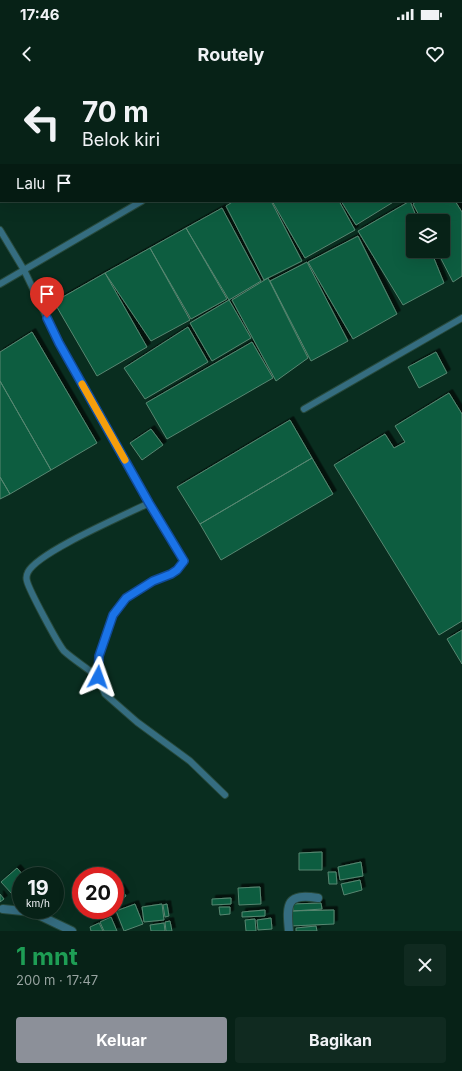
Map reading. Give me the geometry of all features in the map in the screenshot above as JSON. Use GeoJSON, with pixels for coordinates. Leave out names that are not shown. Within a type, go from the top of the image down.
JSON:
{"type":"FeatureCollection","features":[{"type":"Feature","properties":{"kind":"street"},"geometry":{"type":"LineString","coordinates":[[289,931],[288,906],[291,901],[304,896],[318,898]]}},
{"type":"Feature","properties":{"kind":"street"},"geometry":{"type":"LineString","coordinates":[[3,909],[32,912],[72,931]]}},
{"type":"Feature","properties":{"kind":"lane"},"geometry":{"type":"LineString","coordinates":[[0,284],[140,202]]}},
{"type":"Feature","properties":{"kind":"lane"},"geometry":{"type":"LineString","coordinates":[[0,230],[24,270],[59,343],[149,503],[184,561],[177,570],[171,574],[153,581],[126,598],[113,615],[99,656],[98,677],[105,694],[137,722],[190,761],[225,795]]}},
{"type":"Feature","properties":{"kind":"lane"},"geometry":{"type":"LineString","coordinates":[[304,409],[462,318]]}},
{"type":"Feature","properties":{"kind":"lane"},"geometry":{"type":"LineString","coordinates":[[98,677],[63,650],[34,599],[27,581],[27,573],[32,565],[48,554],[73,540],[149,503]]}},
{"type":"Feature","properties":{"kind":"building"},"geometry":{"type":"Polygon","coordinates":[[[232,202],[272,202],[302,261],[264,280],[226,206],[232,202]]]}},
{"type":"Feature","properties":{"kind":"building"},"geometry":{"type":"Polygon","coordinates":[[[273,202],[340,202],[355,230],[305,258],[273,202]]]}},
{"type":"Feature","properties":{"kind":"building"},"geometry":{"type":"Polygon","coordinates":[[[342,202],[393,202],[356,225],[342,202]]]}},
{"type":"Feature","properties":{"kind":"building"},"geometry":{"type":"Polygon","coordinates":[[[410,202],[415,214],[406,214],[406,258],[434,258],[444,283],[403,305],[358,231],[410,202]]]}},
{"type":"Feature","properties":{"kind":"building"},"geometry":{"type":"Polygon","coordinates":[[[416,202],[456,202],[462,212],[462,276],[453,282],[441,258],[450,258],[450,214],[418,214],[413,204],[416,202]]]}},
{"type":"Feature","properties":{"kind":"building"},"geometry":{"type":"Polygon","coordinates":[[[222,208],[261,281],[229,300],[186,228],[222,208]]]}},
{"type":"Feature","properties":{"kind":"building"},"geometry":{"type":"Polygon","coordinates":[[[186,228],[227,299],[191,319],[150,248],[186,228]]]}},
{"type":"Feature","properties":{"kind":"building"},"geometry":{"type":"Polygon","coordinates":[[[358,236],[397,314],[353,339],[308,262],[358,236]]]}},
{"type":"Feature","properties":{"kind":"building"},"geometry":{"type":"Polygon","coordinates":[[[150,248],[190,320],[151,341],[105,273],[150,248]]]}},
{"type":"Feature","properties":{"kind":"building"},"geometry":{"type":"Polygon","coordinates":[[[307,262],[348,341],[311,361],[270,281],[307,262]]]}},
{"type":"Feature","properties":{"kind":"building"},"geometry":{"type":"Polygon","coordinates":[[[105,273],[147,347],[97,376],[54,302],[105,273]]]}},
{"type":"Feature","properties":{"kind":"building"},"geometry":{"type":"Polygon","coordinates":[[[268,278],[308,358],[276,381],[232,300],[268,278]]]}},
{"type":"Feature","properties":{"kind":"building"},"geometry":{"type":"Polygon","coordinates":[[[229,300],[251,338],[212,361],[190,323],[229,300]]]}},
{"type":"Feature","properties":{"kind":"building"},"geometry":{"type":"Polygon","coordinates":[[[188,327],[208,362],[145,399],[124,368],[188,327]]]}},
{"type":"Feature","properties":{"kind":"building"},"geometry":{"type":"Polygon","coordinates":[[[32,332],[97,443],[51,470],[0,381],[0,352],[32,332]]]}},
{"type":"Feature","properties":{"kind":"building"},"geometry":{"type":"Polygon","coordinates":[[[252,342],[273,378],[167,439],[146,403],[252,342]]]}},
{"type":"Feature","properties":{"kind":"building"},"geometry":{"type":"Polygon","coordinates":[[[436,352],[447,373],[419,388],[408,367],[436,352]]]}},
{"type":"Feature","properties":{"kind":"building"},"geometry":{"type":"Polygon","coordinates":[[[0,381],[51,470],[10,494],[0,477],[0,381]]]}},
{"type":"Feature","properties":{"kind":"building"},"geometry":{"type":"Polygon","coordinates":[[[449,393],[462,414],[462,621],[439,635],[334,465],[385,434],[394,448],[405,442],[395,426],[449,393]]]}},
{"type":"Feature","properties":{"kind":"building"},"geometry":{"type":"Polygon","coordinates":[[[290,420],[312,458],[200,524],[177,487],[290,420]]]}},
{"type":"Feature","properties":{"kind":"building"},"geometry":{"type":"Polygon","coordinates":[[[151,429],[163,445],[142,460],[130,443],[151,429]]]}},
{"type":"Feature","properties":{"kind":"building"},"geometry":{"type":"Polygon","coordinates":[[[312,458],[333,494],[221,560],[200,524],[312,458]]]}},
{"type":"Feature","properties":{"kind":"building"},"geometry":{"type":"Polygon","coordinates":[[[0,477],[10,494],[0,499],[0,477]]]}},
{"type":"Feature","properties":{"kind":"building"},"geometry":{"type":"Polygon","coordinates":[[[462,630],[462,664],[447,639],[462,630]]]}},
{"type":"Feature","properties":{"kind":"building"},"geometry":{"type":"Polygon","coordinates":[[[322,852],[322,870],[299,870],[299,853],[322,852]]]}},
{"type":"Feature","properties":{"kind":"building"},"geometry":{"type":"Polygon","coordinates":[[[361,862],[363,876],[340,880],[338,867],[361,862]]]}},
{"type":"Feature","properties":{"kind":"building"},"geometry":{"type":"Polygon","coordinates":[[[12,872],[12,894],[1,882],[12,872]]]}},
{"type":"Feature","properties":{"kind":"building"},"geometry":{"type":"Polygon","coordinates":[[[328,872],[336,872],[337,884],[329,884],[328,872]]]}},
{"type":"Feature","properties":{"kind":"building"},"geometry":{"type":"Polygon","coordinates":[[[360,880],[362,890],[344,895],[341,884],[360,880]]]}},
{"type":"Feature","properties":{"kind":"building"},"geometry":{"type":"Polygon","coordinates":[[[260,887],[261,904],[239,905],[238,888],[260,887]]]}},
{"type":"Feature","properties":{"kind":"building"},"geometry":{"type":"Polygon","coordinates":[[[0,894],[4,899],[0,902],[0,894]]]}},
{"type":"Feature","properties":{"kind":"building"},"geometry":{"type":"Polygon","coordinates":[[[231,898],[231,904],[212,905],[212,899],[231,898]]]}},
{"type":"Feature","properties":{"kind":"building"},"geometry":{"type":"Polygon","coordinates":[[[321,903],[322,909],[293,911],[293,904],[321,903]]]}},
{"type":"Feature","properties":{"kind":"building"},"geometry":{"type":"Polygon","coordinates":[[[135,904],[143,924],[124,931],[119,919],[124,919],[124,908],[135,904]]]}},
{"type":"Feature","properties":{"kind":"building"},"geometry":{"type":"Polygon","coordinates":[[[162,904],[164,920],[144,922],[142,907],[162,904]]]}},
{"type":"Feature","properties":{"kind":"building"},"geometry":{"type":"Polygon","coordinates":[[[167,904],[169,916],[165,917],[163,905],[167,904]]]}},
{"type":"Feature","properties":{"kind":"building"},"geometry":{"type":"Polygon","coordinates":[[[219,907],[230,907],[230,914],[220,915],[219,907]]]}},
{"type":"Feature","properties":{"kind":"building"},"geometry":{"type":"Polygon","coordinates":[[[265,910],[265,916],[242,917],[242,912],[265,910]]]}},
{"type":"Feature","properties":{"kind":"building"},"geometry":{"type":"Polygon","coordinates":[[[334,910],[334,924],[290,926],[290,911],[334,910]]]}},
{"type":"Feature","properties":{"kind":"building"},"geometry":{"type":"Polygon","coordinates":[[[271,918],[272,929],[258,930],[257,920],[271,918]]]}},
{"type":"Feature","properties":{"kind":"building"},"geometry":{"type":"Polygon","coordinates":[[[107,919],[112,919],[117,931],[104,931],[100,922],[107,919]]]}},
{"type":"Feature","properties":{"kind":"building"},"geometry":{"type":"Polygon","coordinates":[[[255,919],[256,931],[246,931],[245,920],[255,919]]]}},
{"type":"Feature","properties":{"kind":"building"},"geometry":{"type":"Polygon","coordinates":[[[170,921],[172,931],[166,931],[165,922],[170,921]]]}},
{"type":"Feature","properties":{"kind":"building"},"geometry":{"type":"Polygon","coordinates":[[[99,923],[103,931],[91,931],[90,927],[99,923]]]}},
{"type":"Feature","properties":{"kind":"building"},"geometry":{"type":"Polygon","coordinates":[[[164,923],[165,931],[151,931],[150,925],[164,923]]]}},
{"type":"Feature","properties":{"kind":"building"},"geometry":{"type":"Polygon","coordinates":[[[316,926],[317,931],[296,931],[296,928],[316,926]]]}},
{"type":"Feature","properties":{"kind":"slow traffic"},"geometry":{"type":"LineString","coordinates":[[82,384],[125,460]]}},
{"type":"Feature","properties":{"kind":"route"},"geometry":{"type":"LineString","coordinates":[[47,318],[59,343],[149,503],[184,561],[177,570],[171,574],[153,581],[126,598],[113,615],[99,656],[98,677]]}}]}
